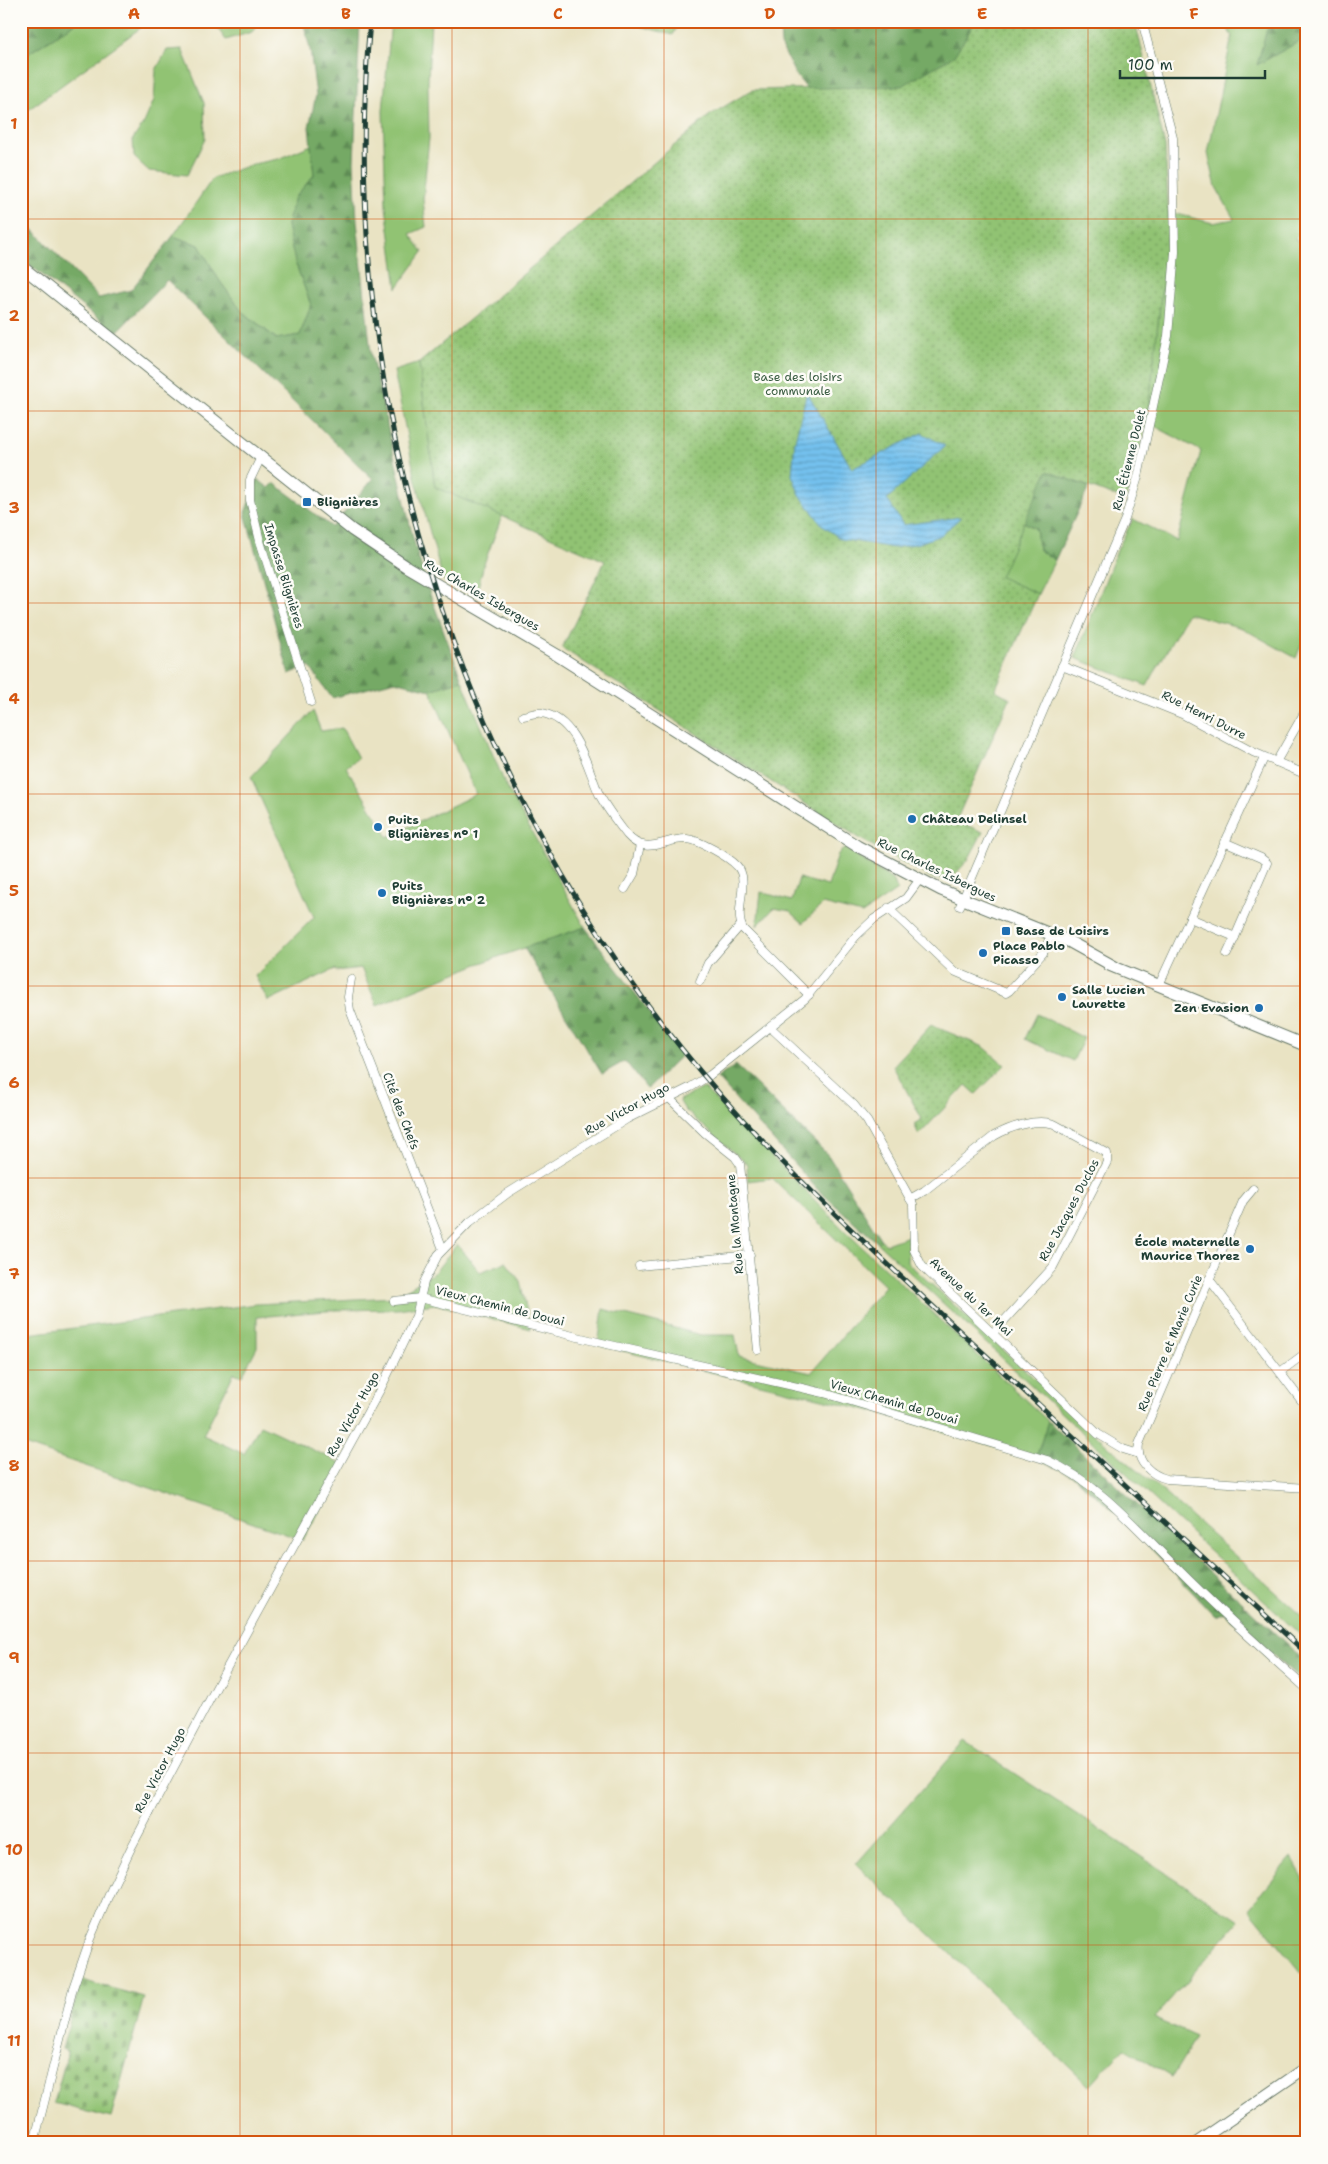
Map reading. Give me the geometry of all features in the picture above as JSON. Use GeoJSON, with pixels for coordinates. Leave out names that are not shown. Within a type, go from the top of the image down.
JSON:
{"type":"FeatureCollection","features":[{"type":"Feature","properties":{"kind":"main road","name":"Rue Charles Isbergues"},"geometry":{"type":"LineString","coordinates":[[21,266],[260,457],[378,548],[557,655],[856,846],[918,883],[961,903],[1086,950],[1115,967],[1307,1046]]}},
{"type":"Feature","properties":{"kind":"street","name":"Rue Étienne Dolet"},"geometry":{"type":"LineString","coordinates":[[961,903],[1132,503],[1151,419],[1170,318],[1175,245],[1173,138],[1142,21]]}},
{"type":"Feature","properties":{"kind":"street","name":"Impasse Blignières"},"geometry":{"type":"LineString","coordinates":[[260,457],[250,480],[250,500],[260,541],[311,702]]}},
{"type":"Feature","properties":{"kind":"street","name":"Rue Henri Durre"},"geometry":{"type":"LineString","coordinates":[[1062,666],[1182,714],[1264,758],[1307,775]]}},
{"type":"Feature","properties":{"kind":"street"},"geometry":{"type":"LineString","coordinates":[[1276,762],[1307,708]]}},
{"type":"Feature","properties":{"kind":"street"},"geometry":{"type":"LineString","coordinates":[[523,716],[537,713],[546,714],[570,731],[577,741],[604,802],[626,833],[640,845],[648,846],[684,839],[693,840],[735,864],[742,874],[741,925],[745,932],[809,995]]}},
{"type":"Feature","properties":{"kind":"street"},"geometry":{"type":"LineString","coordinates":[[1159,984],[1264,758]]}},
{"type":"Feature","properties":{"kind":"street"},"geometry":{"type":"LineString","coordinates":[[1224,842],[1261,858],[1266,863],[1227,954]]}},
{"type":"Feature","properties":{"kind":"street"},"geometry":{"type":"LineString","coordinates":[[625,890],[634,874],[640,845]]}},
{"type":"Feature","properties":{"kind":"street","name":"Rue Victor Hugo"},"geometry":{"type":"LineString","coordinates":[[34,2143],[73,1988],[92,1933],[111,1890],[131,1848],[216,1688],[381,1388],[413,1321],[430,1268],[443,1249],[470,1222],[508,1193],[627,1119],[706,1078],[809,995],[856,936],[874,918],[906,898],[918,883]]}},
{"type":"Feature","properties":{"kind":"street"},"geometry":{"type":"LineString","coordinates":[[888,908],[954,971],[1003,992],[1010,991],[1043,953],[1051,938]]}},
{"type":"Feature","properties":{"kind":"street"},"geometry":{"type":"LineString","coordinates":[[1190,918],[1235,937]]}},
{"type":"Feature","properties":{"kind":"street"},"geometry":{"type":"LineString","coordinates":[[700,981],[708,963],[741,925]]}},
{"type":"Feature","properties":{"kind":"street","name":"Cité des Chefs"},"geometry":{"type":"LineString","coordinates":[[351,979],[348,997],[350,1010],[443,1249]]}},
{"type":"Feature","properties":{"kind":"street","name":"Avenue du 1er Mai"},"geometry":{"type":"LineString","coordinates":[[770,1027],[864,1115],[910,1199],[914,1214],[914,1250],[919,1263],[1098,1434],[1123,1449],[1139,1454]]}},
{"type":"Feature","properties":{"kind":"street","name":"Rue la Montagne"},"geometry":{"type":"LineString","coordinates":[[669,1098],[705,1133],[738,1160],[742,1168],[758,1350]]}},
{"type":"Feature","properties":{"kind":"street","name":"Rue Jacques Duclos"},"geometry":{"type":"LineString","coordinates":[[910,1199],[924,1191],[994,1136],[1004,1131],[1034,1123],[1054,1124],[1107,1153],[1107,1162],[1053,1267],[993,1333]]}},
{"type":"Feature","properties":{"kind":"street","name":"Rue Pierre et Marie Curie"},"geometry":{"type":"LineString","coordinates":[[1139,1454],[1139,1444],[1209,1279],[1243,1201],[1253,1189]]}},
{"type":"Feature","properties":{"kind":"street"},"geometry":{"type":"LineString","coordinates":[[640,1266],[750,1255]]}},
{"type":"Feature","properties":{"kind":"street"},"geometry":{"type":"LineString","coordinates":[[1209,1279],[1307,1408]]}},
{"type":"Feature","properties":{"kind":"street","name":"Vieux Chemin de Douai"},"geometry":{"type":"LineString","coordinates":[[394,1301],[420,1298],[608,1344],[824,1393],[960,1432],[1054,1463],[1087,1484],[1116,1508],[1233,1623],[1307,1690]]}},
{"type":"Feature","properties":{"kind":"street"},"geometry":{"type":"LineString","coordinates":[[1280,1372],[1307,1352]]}},
{"type":"Feature","properties":{"kind":"street"},"geometry":{"type":"LineString","coordinates":[[1139,1454],[1149,1470],[1167,1479],[1307,1488]]}},
{"type":"Feature","properties":{"kind":"street"},"geometry":{"type":"LineString","coordinates":[[1196,2143],[1307,2067]]}},
{"type":"Feature","properties":{"kind":"street"},"geometry":{"type":"LineString","coordinates":[[1270,2094],[1307,2074]]}},
{"type":"Feature","properties":{"kind":"green space"},"geometry":{"type":"Polygon","coordinates":[[[21,21],[79,21],[21,58],[21,21]]]}},
{"type":"Feature","properties":{"kind":"green space"},"geometry":{"type":"Polygon","coordinates":[[[79,21],[150,21],[21,115],[21,58],[79,21]]]}},
{"type":"Feature","properties":{"kind":"green space"},"geometry":{"type":"Polygon","coordinates":[[[215,21],[261,21],[252,32],[226,40],[215,25],[215,21]]]}},
{"type":"Feature","properties":{"kind":"green space"},"geometry":{"type":"Polygon","coordinates":[[[303,21],[360,21],[354,162],[357,221],[371,354],[413,538],[427,586],[462,680],[430,690],[395,681],[332,698],[309,666],[289,674],[245,513],[257,479],[269,488],[274,483],[332,527],[373,479],[167,280],[116,333],[21,258],[21,217],[99,298],[131,290],[173,236],[199,245],[219,280],[241,310],[276,339],[300,335],[311,305],[295,262],[287,225],[295,197],[314,175],[309,127],[316,95],[310,49],[303,21]]]}},
{"type":"Feature","properties":{"kind":"green space"},"geometry":{"type":"Polygon","coordinates":[[[391,21],[431,21],[428,81],[429,138],[423,199],[426,227],[410,234],[423,252],[397,288],[386,207],[383,111],[391,21]]]}},
{"type":"Feature","properties":{"kind":"green space"},"geometry":{"type":"Polygon","coordinates":[[[621,21],[680,21],[673,35],[621,21]]]}},
{"type":"Feature","properties":{"kind":"green space"},"geometry":{"type":"Polygon","coordinates":[[[800,21],[832,21],[843,24],[848,21],[976,21],[954,56],[902,86],[807,89],[795,74],[781,45],[780,25],[800,21]]]}},
{"type":"Feature","properties":{"kind":"green space","name":"Base des loisirs communale"},"geometry":{"type":"Polygon","coordinates":[[[976,21],[1135,21],[1165,146],[1169,224],[1147,422],[1125,500],[1047,471],[1000,577],[1038,594],[995,690],[1010,698],[956,821],[983,832],[968,860],[952,878],[934,879],[864,841],[562,648],[605,561],[435,487],[419,363],[710,115],[752,90],[902,86],[954,56],[976,21]]]}},
{"type":"Feature","properties":{"kind":"green space"},"geometry":{"type":"Polygon","coordinates":[[[1222,21],[1289,21],[1267,30],[1258,64],[1307,37],[1307,223],[1295,239],[1307,248],[1307,630],[1296,658],[1242,628],[1188,613],[1147,686],[1075,658],[1118,548],[1133,519],[1177,541],[1201,451],[1147,422],[1169,212],[1213,223],[1234,219],[1216,187],[1208,153],[1232,36],[1222,21]]]}},
{"type":"Feature","properties":{"kind":"green space"},"geometry":{"type":"Polygon","coordinates":[[[1289,21],[1307,21],[1307,37],[1257,65],[1267,29],[1289,21]]]}},
{"type":"Feature","properties":{"kind":"green space"},"geometry":{"type":"Polygon","coordinates":[[[182,49],[204,103],[205,139],[187,175],[149,171],[134,157],[133,139],[144,123],[154,100],[156,70],[167,50],[182,49]]]}},
{"type":"Feature","properties":{"kind":"green space"},"geometry":{"type":"Polygon","coordinates":[[[311,145],[314,175],[295,197],[287,225],[295,262],[311,305],[300,335],[277,339],[241,310],[219,280],[199,245],[173,236],[213,178],[253,164],[278,159],[311,145]]]}},
{"type":"Feature","properties":{"kind":"green space"},"geometry":{"type":"Polygon","coordinates":[[[419,363],[435,487],[502,516],[484,564],[476,595],[443,580],[415,477],[394,371],[419,363]]]}},
{"type":"Feature","properties":{"kind":"green space"},"geometry":{"type":"Polygon","coordinates":[[[1047,471],[1089,487],[1055,560],[1039,550],[1036,529],[1024,522],[1047,471]]]}},
{"type":"Feature","properties":{"kind":"green space"},"geometry":{"type":"Polygon","coordinates":[[[1024,522],[1036,529],[1039,550],[1055,560],[1038,594],[999,577],[1024,522]]]}},
{"type":"Feature","properties":{"kind":"green space"},"geometry":{"type":"Polygon","coordinates":[[[462,680],[506,786],[585,927],[475,965],[377,1005],[361,968],[336,971],[335,969],[268,1001],[255,976],[314,917],[251,777],[313,711],[321,731],[342,728],[358,758],[346,767],[388,837],[476,794],[430,690],[462,680]]]}},
{"type":"Feature","properties":{"kind":"green space"},"geometry":{"type":"Polygon","coordinates":[[[845,848],[894,881],[897,890],[862,914],[823,904],[803,923],[790,911],[774,908],[757,926],[761,892],[792,901],[799,878],[828,886],[838,854],[845,848]]]}},
{"type":"Feature","properties":{"kind":"green space"},"geometry":{"type":"Polygon","coordinates":[[[585,927],[682,1055],[647,1089],[625,1061],[602,1074],[524,948],[585,927]]]}},
{"type":"Feature","properties":{"kind":"green space"},"geometry":{"type":"Polygon","coordinates":[[[1037,1014],[1084,1038],[1073,1061],[1025,1039],[1037,1014]]]}},
{"type":"Feature","properties":{"kind":"green space"},"geometry":{"type":"Polygon","coordinates":[[[931,1025],[984,1047],[1005,1065],[976,1094],[966,1085],[919,1135],[914,1124],[922,1119],[893,1066],[931,1025]]]}},
{"type":"Feature","properties":{"kind":"green space"},"geometry":{"type":"Polygon","coordinates":[[[736,1065],[828,1155],[881,1240],[878,1243],[817,1189],[717,1078],[736,1065]]]}},
{"type":"Feature","properties":{"kind":"green space"},"geometry":{"type":"Polygon","coordinates":[[[704,1088],[846,1232],[1048,1421],[1036,1458],[868,1410],[598,1345],[603,1309],[701,1335],[735,1335],[739,1356],[811,1373],[885,1286],[772,1178],[748,1181],[747,1164],[685,1110],[679,1100],[704,1088]]]}},
{"type":"Feature","properties":{"kind":"green space"},"geometry":{"type":"Polygon","coordinates":[[[908,1236],[907,1262],[1113,1450],[1165,1493],[1307,1620],[1307,1641],[878,1243],[881,1240],[886,1244],[908,1236]]]}},
{"type":"Feature","properties":{"kind":"green space"},"geometry":{"type":"Polygon","coordinates":[[[457,1244],[480,1272],[506,1262],[520,1281],[531,1329],[435,1304],[398,1309],[338,1310],[257,1317],[257,1347],[242,1376],[234,1373],[203,1435],[244,1454],[260,1425],[345,1465],[303,1540],[21,1444],[21,1335],[256,1304],[395,1297],[435,1272],[457,1244]]]}},
{"type":"Feature","properties":{"kind":"green space"},"geometry":{"type":"Polygon","coordinates":[[[1048,1421],[1307,1663],[1307,1685],[1224,1612],[1215,1616],[1122,1518],[1073,1476],[1036,1458],[1048,1421]]]}},
{"type":"Feature","properties":{"kind":"green space"},"geometry":{"type":"Polygon","coordinates":[[[965,1741],[1239,1921],[1154,2018],[1196,2037],[1172,2077],[1124,2048],[1089,2086],[856,1864],[965,1741]]]}},
{"type":"Feature","properties":{"kind":"green space"},"geometry":{"type":"Polygon","coordinates":[[[1291,1858],[1307,1886],[1307,1980],[1249,1909],[1291,1858]]]}},
{"type":"Feature","properties":{"kind":"green space"},"geometry":{"type":"Polygon","coordinates":[[[81,1980],[144,1997],[111,2118],[54,2103],[68,2051],[62,2049],[81,1980]]]}},
{"type":"Feature","properties":{"kind":"water"},"geometry":{"type":"Polygon","coordinates":[[[807,392],[852,469],[922,433],[945,446],[887,499],[903,525],[961,517],[941,535],[919,543],[894,548],[841,539],[823,526],[800,495],[792,475],[795,441],[807,392]]]}},
{"type":"Feature","properties":{"kind":"railway"},"geometry":{"type":"LineString","coordinates":[[370,21],[364,158],[372,295],[393,431],[427,564],[473,694],[531,819],[601,937],[681,1048],[747,1125],[855,1233],[1307,1654]]}},
{"type":"Feature","properties":{"kind":"place","name":"Blignières"},"geometry":{"type":"Point","coordinates":[307,502]}},
{"type":"Feature","properties":{"kind":"place","name":"Château Delinsel"},"geometry":{"type":"Point","coordinates":[912,819]}},
{"type":"Feature","properties":{"kind":"place","name":"Puits Blignières n° 1"},"geometry":{"type":"Point","coordinates":[378,827]}},
{"type":"Feature","properties":{"kind":"place","name":"Puits Blignières n° 2"},"geometry":{"type":"Point","coordinates":[382,893]}},
{"type":"Feature","properties":{"kind":"place","name":"Base de Loisirs"},"geometry":{"type":"Point","coordinates":[1006,931]}},
{"type":"Feature","properties":{"kind":"place","name":"Place Pablo Picasso"},"geometry":{"type":"Point","coordinates":[983,953]}},
{"type":"Feature","properties":{"kind":"place","name":"Salle Lucien Laurette"},"geometry":{"type":"Point","coordinates":[1062,997]}},
{"type":"Feature","properties":{"kind":"place","name":"Zen Evasion"},"geometry":{"type":"Point","coordinates":[1259,1008]}},
{"type":"Feature","properties":{"kind":"place","name":"École maternelle Maurice Thorez"},"geometry":{"type":"Point","coordinates":[1250,1249]}}]}
